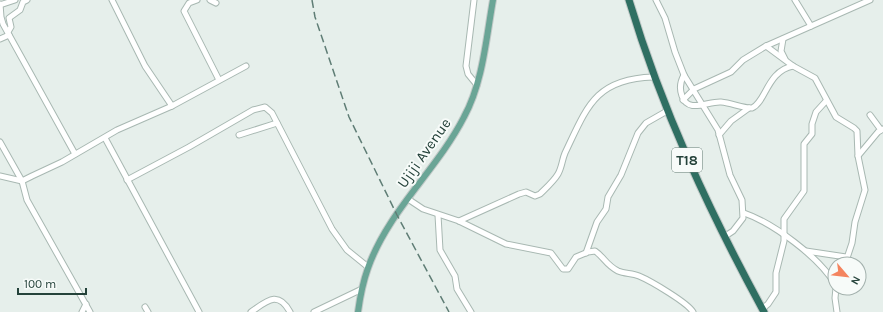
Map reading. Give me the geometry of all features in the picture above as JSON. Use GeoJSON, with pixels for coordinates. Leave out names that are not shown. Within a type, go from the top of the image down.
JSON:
{"type":"FeatureCollection","features":[{"type":"Feature","properties":{"kind":"highway","name":"T18"},"geometry":{"type":"LineString","coordinates":[[631,1],[653,77],[698,184],[763,310]]}},
{"type":"Feature","properties":{"kind":"main road","name":"Ujiji Avenue"},"geometry":{"type":"LineString","coordinates":[[358,312],[368,267],[384,235],[408,199],[432,168],[464,117],[477,85],[493,0]]}},
{"type":"Feature","properties":{"kind":"street"},"geometry":{"type":"LineString","coordinates":[[16,0],[0,5],[0,17],[75,154]]}},
{"type":"Feature","properties":{"kind":"street"},"geometry":{"type":"LineString","coordinates":[[0,40],[9,34],[9,18],[20,10],[23,2],[26,0]]}},
{"type":"Feature","properties":{"kind":"street"},"geometry":{"type":"LineString","coordinates":[[112,0],[145,66],[172,106]]}},
{"type":"Feature","properties":{"kind":"street"},"geometry":{"type":"LineString","coordinates":[[197,0],[189,3],[184,11],[219,80]]}},
{"type":"Feature","properties":{"kind":"street"},"geometry":{"type":"LineString","coordinates":[[210,0],[216,3]]}},
{"type":"Feature","properties":{"kind":"street"},"geometry":{"type":"LineString","coordinates":[[474,0],[466,66],[468,74],[477,85]]}},
{"type":"Feature","properties":{"kind":"street"},"geometry":{"type":"LineString","coordinates":[[656,0],[665,18],[675,52],[684,75],[694,89],[719,135],[730,175],[742,200],[744,213],[739,224],[733,231],[724,237]]}},
{"type":"Feature","properties":{"kind":"street"},"geometry":{"type":"LineString","coordinates":[[795,0],[811,26]]}},
{"type":"Feature","properties":{"kind":"street"},"geometry":{"type":"LineString","coordinates":[[683,100],[694,89],[731,72],[743,60],[766,46],[859,2],[870,0]]}},
{"type":"Feature","properties":{"kind":"street"},"geometry":{"type":"LineString","coordinates":[[782,39],[781,51],[786,68]]}},
{"type":"Feature","properties":{"kind":"street"},"geometry":{"type":"LineString","coordinates":[[766,46],[785,61],[815,78],[826,101],[836,117],[857,131],[858,156],[865,190],[855,222],[852,243],[846,256]]}},
{"type":"Feature","properties":{"kind":"street"},"geometry":{"type":"LineString","coordinates":[[0,176],[22,181],[148,115],[172,106],[246,66]]}},
{"type":"Feature","properties":{"kind":"street"},"geometry":{"type":"LineString","coordinates":[[684,75],[680,86],[683,100],[693,106],[720,102],[749,108],[756,107],[770,82],[786,68],[793,66]]}},
{"type":"Feature","properties":{"kind":"street"},"geometry":{"type":"LineString","coordinates":[[459,221],[523,192],[535,196],[540,194],[559,173],[564,156],[584,112],[594,99],[609,87],[617,84],[638,78],[653,77]]}},
{"type":"Feature","properties":{"kind":"street"},"geometry":{"type":"LineString","coordinates":[[763,310],[776,292],[776,273],[782,252],[784,235],[783,226],[786,214],[804,191],[804,144],[812,133],[812,124],[816,112],[826,101]]}},
{"type":"Feature","properties":{"kind":"street"},"geometry":{"type":"LineString","coordinates":[[127,180],[259,107],[268,108],[277,122],[332,229],[347,250],[368,267]]}},
{"type":"Feature","properties":{"kind":"street"},"geometry":{"type":"LineString","coordinates":[[719,135],[730,121],[749,108]]}},
{"type":"Feature","properties":{"kind":"street"},"geometry":{"type":"LineString","coordinates":[[586,253],[597,222],[606,209],[608,197],[621,175],[638,132],[646,123],[667,111]]}},
{"type":"Feature","properties":{"kind":"street"},"geometry":{"type":"LineString","coordinates":[[858,156],[882,129],[870,115]]}},
{"type":"Feature","properties":{"kind":"street"},"geometry":{"type":"LineString","coordinates":[[239,135],[277,122]]}},
{"type":"Feature","properties":{"kind":"street"},"geometry":{"type":"LineString","coordinates":[[105,138],[198,312]]}},
{"type":"Feature","properties":{"kind":"street"},"geometry":{"type":"LineString","coordinates":[[0,142],[22,181],[25,196],[90,312]]}},
{"type":"Feature","properties":{"kind":"street"},"geometry":{"type":"LineString","coordinates":[[408,199],[423,209],[459,221],[511,246],[551,253],[563,269],[568,269],[575,258],[595,251],[614,269],[643,278],[687,304],[693,312]]}},
{"type":"Feature","properties":{"kind":"street"},"geometry":{"type":"LineString","coordinates":[[744,213],[758,218],[784,235],[805,251],[827,273]]}},
{"type":"Feature","properties":{"kind":"street"},"geometry":{"type":"LineString","coordinates":[[438,215],[440,250],[455,276],[457,289],[471,312]]}},
{"type":"Feature","properties":{"kind":"street"},"geometry":{"type":"LineString","coordinates":[[805,251],[839,256]]}},
{"type":"Feature","properties":{"kind":"street"},"geometry":{"type":"LineString","coordinates":[[314,312],[362,289]]}},
{"type":"Feature","properties":{"kind":"street"},"geometry":{"type":"LineString","coordinates":[[835,296],[837,312]]}},
{"type":"Feature","properties":{"kind":"street"},"geometry":{"type":"LineString","coordinates":[[251,312],[271,299],[276,299],[286,304],[290,312]]}},
{"type":"Feature","properties":{"kind":"street"},"geometry":{"type":"LineString","coordinates":[[82,312],[86,304]]}},
{"type":"Feature","properties":{"kind":"railway"},"geometry":{"type":"LineString","coordinates":[[312,0],[315,17],[349,117],[397,215],[449,312]]}}]}
